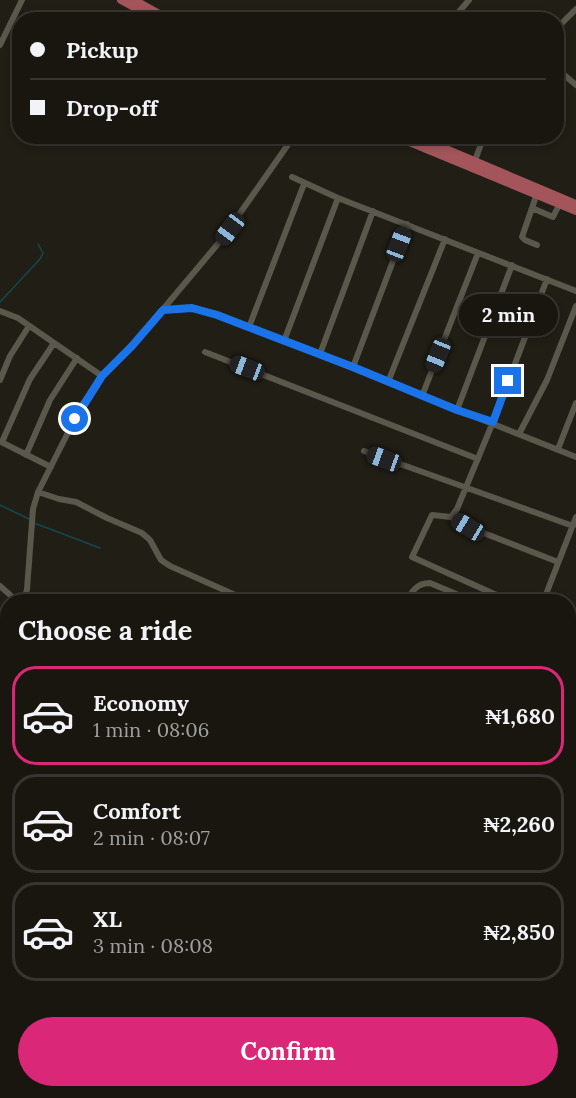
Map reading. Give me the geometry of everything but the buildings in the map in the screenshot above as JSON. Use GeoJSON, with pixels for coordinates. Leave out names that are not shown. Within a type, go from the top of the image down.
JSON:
{"type":"FeatureCollection","features":[{"type":"Feature","properties":{"kind":"main road"},"geometry":{"type":"LineString","coordinates":[[121,0],[143,12]]}},
{"type":"Feature","properties":{"kind":"main road"},"geometry":{"type":"LineString","coordinates":[[134,0],[156,12]]}},
{"type":"Feature","properties":{"kind":"main road"},"geometry":{"type":"LineString","coordinates":[[414,144],[576,211]]}},
{"type":"Feature","properties":{"kind":"main road"},"geometry":{"type":"LineString","coordinates":[[432,144],[576,204]]}},
{"type":"Feature","properties":{"kind":"street"},"geometry":{"type":"LineString","coordinates":[[459,12],[469,0]]}},
{"type":"Feature","properties":{"kind":"street"},"geometry":{"type":"LineString","coordinates":[[564,21],[576,9]]}},
{"type":"Feature","properties":{"kind":"street"},"geometry":{"type":"LineString","coordinates":[[0,45],[12,20]]}},
{"type":"Feature","properties":{"kind":"street"},"geometry":{"type":"LineString","coordinates":[[564,75],[576,85]]}},
{"type":"Feature","properties":{"kind":"street"},"geometry":{"type":"LineString","coordinates":[[26,594],[33,509],[38,492],[77,414],[102,376],[163,310],[237,219],[289,144]]}},
{"type":"Feature","properties":{"kind":"street"},"geometry":{"type":"LineString","coordinates":[[474,163],[481,144]]}},
{"type":"Feature","properties":{"kind":"street"},"geometry":{"type":"LineString","coordinates":[[292,177],[338,198],[576,291]]}},
{"type":"Feature","properties":{"kind":"street"},"geometry":{"type":"LineString","coordinates":[[249,327],[304,183]]}},
{"type":"Feature","properties":{"kind":"street"},"geometry":{"type":"LineString","coordinates":[[536,196],[522,237],[537,245]]}},
{"type":"Feature","properties":{"kind":"street"},"geometry":{"type":"LineString","coordinates":[[284,341],[338,198]]}},
{"type":"Feature","properties":{"kind":"street"},"geometry":{"type":"LineString","coordinates":[[532,208],[553,217],[559,205]]}},
{"type":"Feature","properties":{"kind":"street"},"geometry":{"type":"LineString","coordinates":[[320,354],[373,211]]}},
{"type":"Feature","properties":{"kind":"street"},"geometry":{"type":"LineString","coordinates":[[353,367],[406,224]]}},
{"type":"Feature","properties":{"kind":"street"},"geometry":{"type":"LineString","coordinates":[[388,382],[445,239]]}},
{"type":"Feature","properties":{"kind":"street"},"geometry":{"type":"LineString","coordinates":[[422,396],[478,253]]}},
{"type":"Feature","properties":{"kind":"street"},"geometry":{"type":"LineString","coordinates":[[457,410],[512,265]]}},
{"type":"Feature","properties":{"kind":"street"},"geometry":{"type":"LineString","coordinates":[[451,517],[457,509],[493,422],[546,279]]}},
{"type":"Feature","properties":{"kind":"street"},"geometry":{"type":"LineString","coordinates":[[519,434],[547,380],[576,306]]}},
{"type":"Feature","properties":{"kind":"street"},"geometry":{"type":"LineString","coordinates":[[163,310],[192,308],[217,315],[457,410],[493,422],[576,457]]}},
{"type":"Feature","properties":{"kind":"street"},"geometry":{"type":"LineString","coordinates":[[0,311],[18,318],[102,376]]}},
{"type":"Feature","properties":{"kind":"street"},"geometry":{"type":"LineString","coordinates":[[0,378],[10,356],[29,326]]}},
{"type":"Feature","properties":{"kind":"street"},"geometry":{"type":"LineString","coordinates":[[51,467],[1,442],[30,379],[54,343]]}},
{"type":"Feature","properties":{"kind":"street"},"geometry":{"type":"LineString","coordinates":[[205,352],[478,459]]}},
{"type":"Feature","properties":{"kind":"street"},"geometry":{"type":"LineString","coordinates":[[26,455],[50,400],[77,358]]}},
{"type":"Feature","properties":{"kind":"street"},"geometry":{"type":"LineString","coordinates":[[558,449],[576,403]]}},
{"type":"Feature","properties":{"kind":"street"},"geometry":{"type":"LineString","coordinates":[[364,451],[573,526]]}},
{"type":"Feature","properties":{"kind":"street"},"geometry":{"type":"LineString","coordinates":[[38,492],[59,500],[76,502],[142,533],[153,544],[161,560],[233,594]]}},
{"type":"Feature","properties":{"kind":"street"},"geometry":{"type":"LineString","coordinates":[[494,594],[412,557],[432,515],[451,517],[468,527],[558,562]]}},
{"type":"Feature","properties":{"kind":"street"},"geometry":{"type":"LineString","coordinates":[[546,594],[576,517]]}},
{"type":"Feature","properties":{"kind":"street"},"geometry":{"type":"LineString","coordinates":[[411,594],[422,583],[430,583],[456,594]]}},
{"type":"Feature","properties":{"kind":"street"},"geometry":{"type":"LineString","coordinates":[[27,589],[28,594]]}},
{"type":"Feature","properties":{"kind":"waterway"},"geometry":{"type":"LineString","coordinates":[[0,302],[40,259],[43,253],[38,244]]}},
{"type":"Feature","properties":{"kind":"waterway"},"geometry":{"type":"LineString","coordinates":[[0,505],[29,519]]}},
{"type":"Feature","properties":{"kind":"waterway"},"geometry":{"type":"LineString","coordinates":[[34,523],[100,548]]}},
{"type":"Feature","properties":{"kind":"route"},"geometry":{"type":"LineString","coordinates":[[75,419],[102,376],[163,310],[192,308],[217,315],[457,410],[493,422],[508,381]]}}]}
